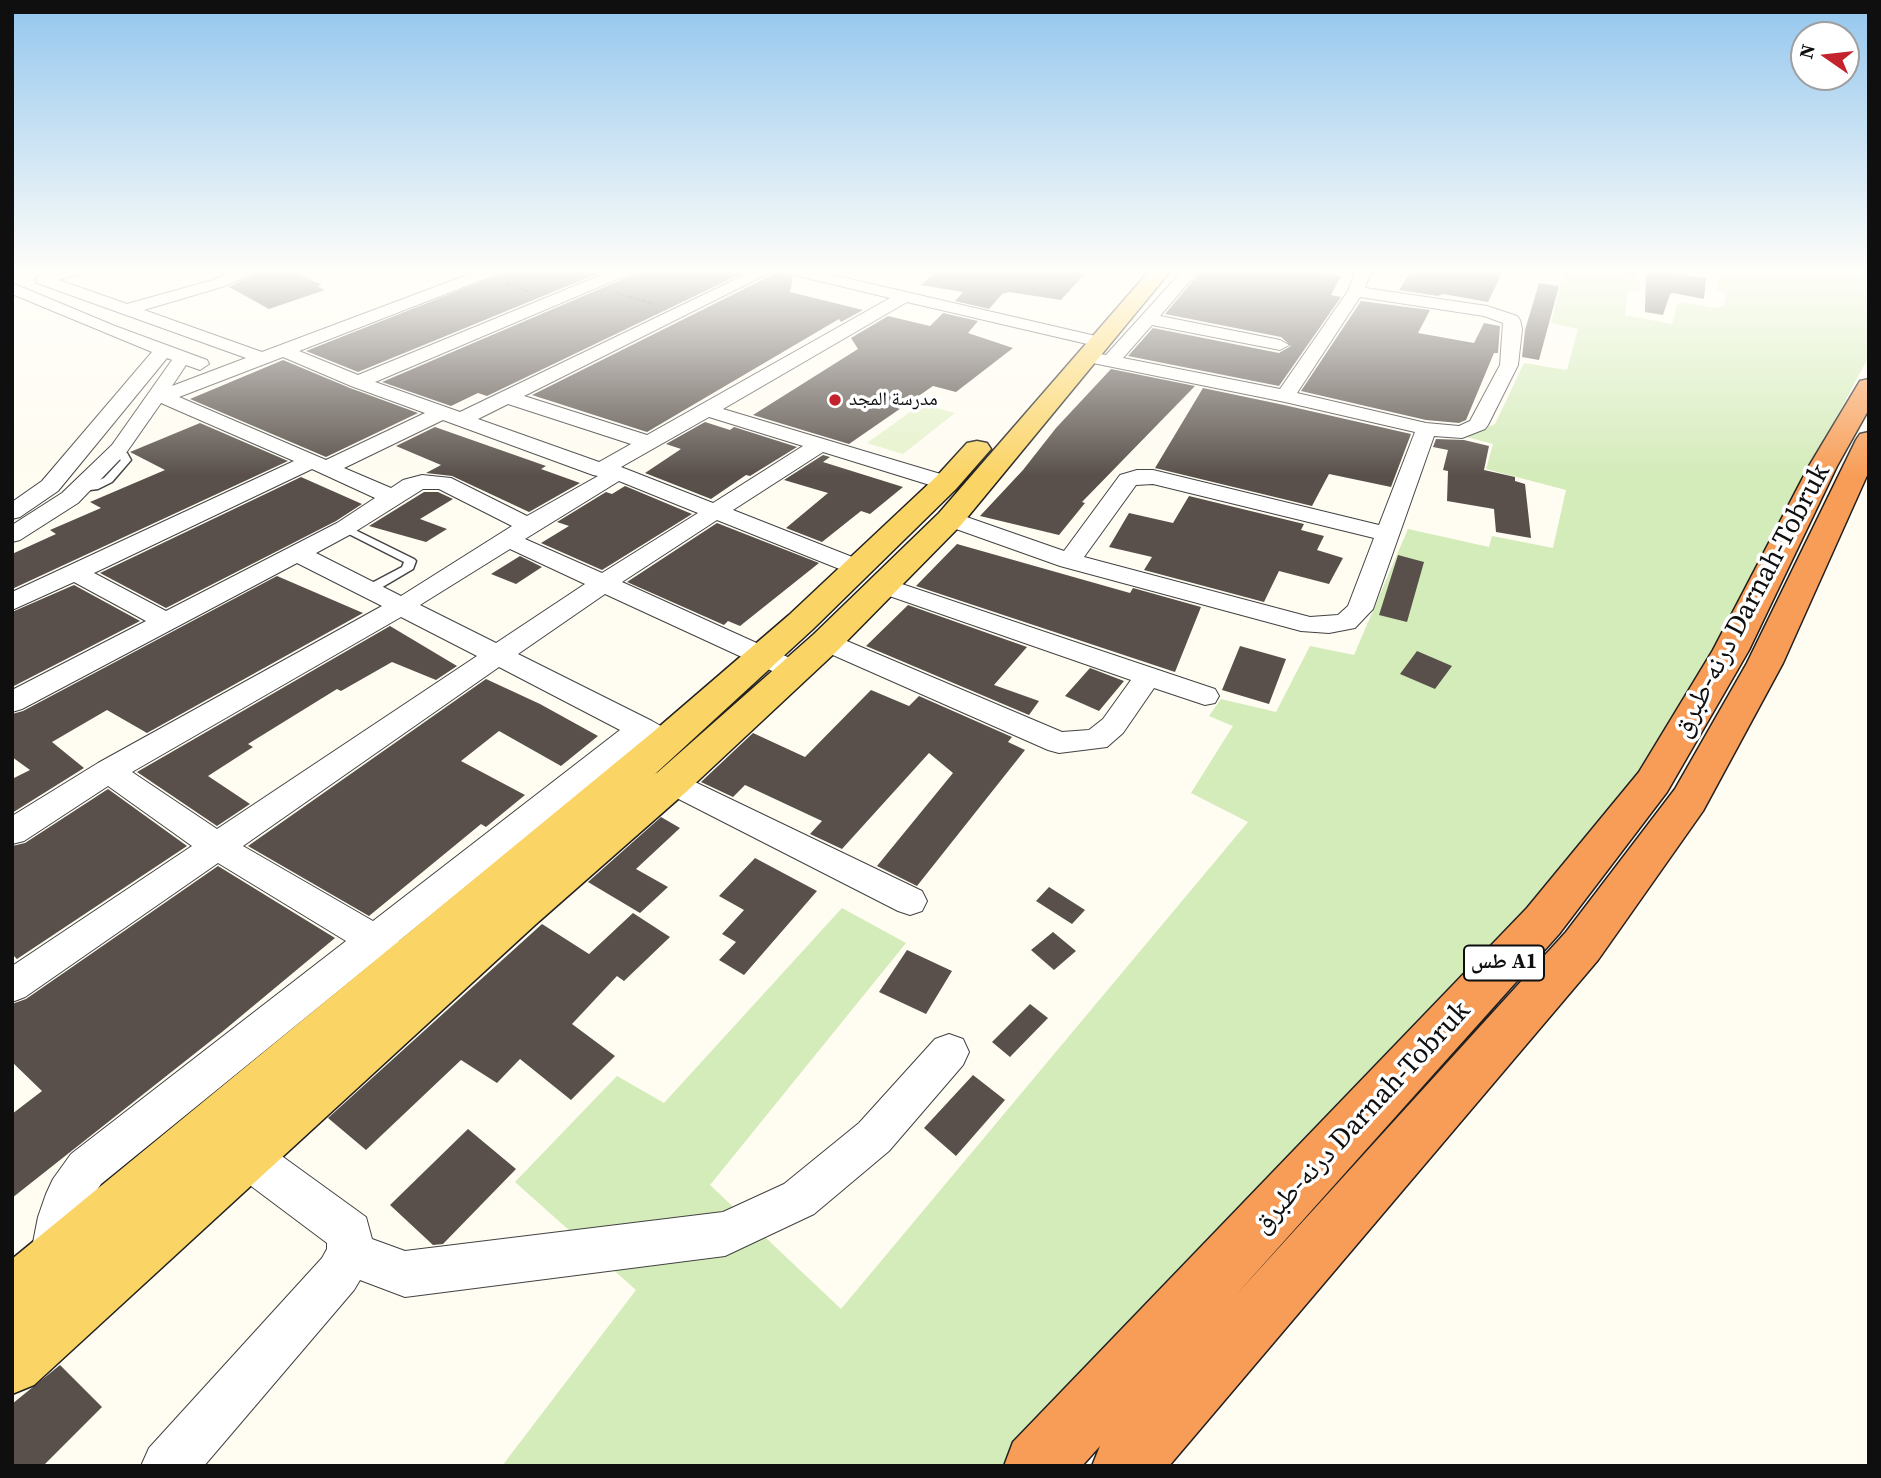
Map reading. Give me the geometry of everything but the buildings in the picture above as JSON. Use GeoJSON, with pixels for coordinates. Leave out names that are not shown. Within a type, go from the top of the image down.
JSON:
{"type":"FeatureCollection","features":[{"type":"Feature","properties":{"kind":"highway","name":"درنه-طبرق Darnah-Tobruk"},"geometry":{"type":"LineString","coordinates":[[1037,1466],[1543,921],[1653,782],[1731,650],[1823,466],[1869,386]]}},
{"type":"Feature","properties":{"kind":"highway","name":"درنه-طبرق Darnah-Tobruk"},"geometry":{"type":"LineString","coordinates":[[1125,1466],[1581,946],[1689,800],[1765,663],[1869,440]]}},
{"type":"Feature","properties":{"kind":"main road"},"geometry":{"type":"LineString","coordinates":[[1094,350],[1100,338]]}},
{"type":"Feature","properties":{"kind":"main road"},"geometry":{"type":"LineString","coordinates":[[12,1363],[520,911],[673,782],[778,662],[801,622],[870,576],[948,501],[1104,338]]}},
{"type":"Feature","properties":{"kind":"main road"},"geometry":{"type":"LineString","coordinates":[[12,1298],[52,1265],[388,952],[655,735],[778,662],[825,642],[870,576]]}},
{"type":"Feature","properties":{"kind":"street"},"geometry":{"type":"LineString","coordinates":[[132,338],[224,373]]}},
{"type":"Feature","properties":{"kind":"street"},"geometry":{"type":"LineString","coordinates":[[207,338],[262,358]]}},
{"type":"Feature","properties":{"kind":"street"},"geometry":{"type":"LineString","coordinates":[[158,395],[316,338]]}},
{"type":"Feature","properties":{"kind":"street"},"geometry":{"type":"LineString","coordinates":[[358,382],[464,338]]}},
{"type":"Feature","properties":{"kind":"street"},"geometry":{"type":"LineString","coordinates":[[464,418],[628,338]]}},
{"type":"Feature","properties":{"kind":"street"},"geometry":{"type":"LineString","coordinates":[[12,832],[109,771],[403,605],[519,533],[649,443],[833,338]]}},
{"type":"Feature","properties":{"kind":"street"},"geometry":{"type":"LineString","coordinates":[[1051,338],[1426,429],[1462,432],[1478,425],[1509,365],[1512,338]]}},
{"type":"Feature","properties":{"kind":"street"},"geometry":{"type":"LineString","coordinates":[[1094,350],[1115,338]]}},
{"type":"Feature","properties":{"kind":"street"},"geometry":{"type":"LineString","coordinates":[[1245,338],[1280,345]]}},
{"type":"Feature","properties":{"kind":"street"},"geometry":{"type":"LineString","coordinates":[[1285,396],[1324,338]]}},
{"type":"Feature","properties":{"kind":"street"},"geometry":{"type":"LineString","coordinates":[[282,351],[358,382],[464,418],[716,512],[870,576],[1147,678],[1205,696]]}},
{"type":"Feature","properties":{"kind":"street"},"geometry":{"type":"LineString","coordinates":[[12,536],[79,490],[115,454],[158,395],[173,354]]}},
{"type":"Feature","properties":{"kind":"street"},"geometry":{"type":"LineString","coordinates":[[12,512],[50,486],[173,354]]}},
{"type":"Feature","properties":{"kind":"street"},"geometry":{"type":"LineString","coordinates":[[158,395],[391,497]]}},
{"type":"Feature","properties":{"kind":"street"},"geometry":{"type":"LineString","coordinates":[[506,397],[649,443]]}},
{"type":"Feature","properties":{"kind":"street"},"geometry":{"type":"LineString","coordinates":[[707,410],[821,444],[948,501],[1069,561],[1310,625],[1346,622],[1360,609],[1426,429]]}},
{"type":"Feature","properties":{"kind":"street"},"geometry":{"type":"LineString","coordinates":[[12,602],[443,412]]}},
{"type":"Feature","properties":{"kind":"street"},"geometry":{"type":"LineString","coordinates":[[12,986],[605,582],[821,444]]}},
{"type":"Feature","properties":{"kind":"street"},"geometry":{"type":"LineString","coordinates":[[1069,561],[1128,480],[1137,477],[1153,477],[1387,534]]}},
{"type":"Feature","properties":{"kind":"street"},"geometry":{"type":"LineString","coordinates":[[12,702],[345,528],[379,508],[391,497],[422,482],[443,483],[519,533],[605,582],[778,662]]}},
{"type":"Feature","properties":{"kind":"street"},"geometry":{"type":"LineString","coordinates":[[297,553],[655,735]]}},
{"type":"Feature","properties":{"kind":"street"},"geometry":{"type":"LineString","coordinates":[[75,573],[166,621]]}},
{"type":"Feature","properties":{"kind":"street"},"geometry":{"type":"LineString","coordinates":[[825,642],[1059,743],[1096,740],[1114,726],[1147,678]]}},
{"type":"Feature","properties":{"kind":"street"},"geometry":{"type":"LineString","coordinates":[[109,771],[217,846],[388,952]]}},
{"type":"Feature","properties":{"kind":"street"},"geometry":{"type":"LineString","coordinates":[[673,782],[909,901]]}},
{"type":"Feature","properties":{"kind":"street"},"geometry":{"type":"LineString","coordinates":[[349,1253],[405,1274],[725,1234],[799,1199],[874,1137],[949,1052]]}},
{"type":"Feature","properties":{"kind":"street"},"geometry":{"type":"LineString","coordinates":[[167,1466],[329,1284],[349,1253],[350,1233],[246,1156]]}},
{"type":"Feature","properties":{"kind":"lane"},"geometry":{"type":"LineString","coordinates":[[345,528],[410,561],[407,569],[370,589]]}},
{"type":"Feature","properties":{"kind":"green space"},"geometry":{"type":"Polygon","coordinates":[[[1576,338],[1869,338],[1869,356],[1700,675],[1617,815],[1128,1342],[1001,1466],[502,1466],[636,1290],[515,1182],[617,1076],[664,1103],[842,908],[906,943],[710,1185],[841,1309],[1248,822],[1191,793],[1233,726],[1209,716],[1221,699],[1276,712],[1310,646],[1354,655],[1408,529],[1489,547],[1492,536],[1553,548],[1566,490],[1486,469],[1493,444],[1463,436],[1495,424],[1524,363],[1567,370],[1576,338]]]}},
{"type":"Feature","properties":{"kind":"green space"},"geometry":{"type":"Polygon","coordinates":[[[921,404],[955,413],[903,454],[867,443],[921,404]]]}},
{"type":"Feature","properties":{"kind":"place","name":"مدرسة المجد"},"geometry":{"type":"Point","coordinates":[835,400]}}]}
